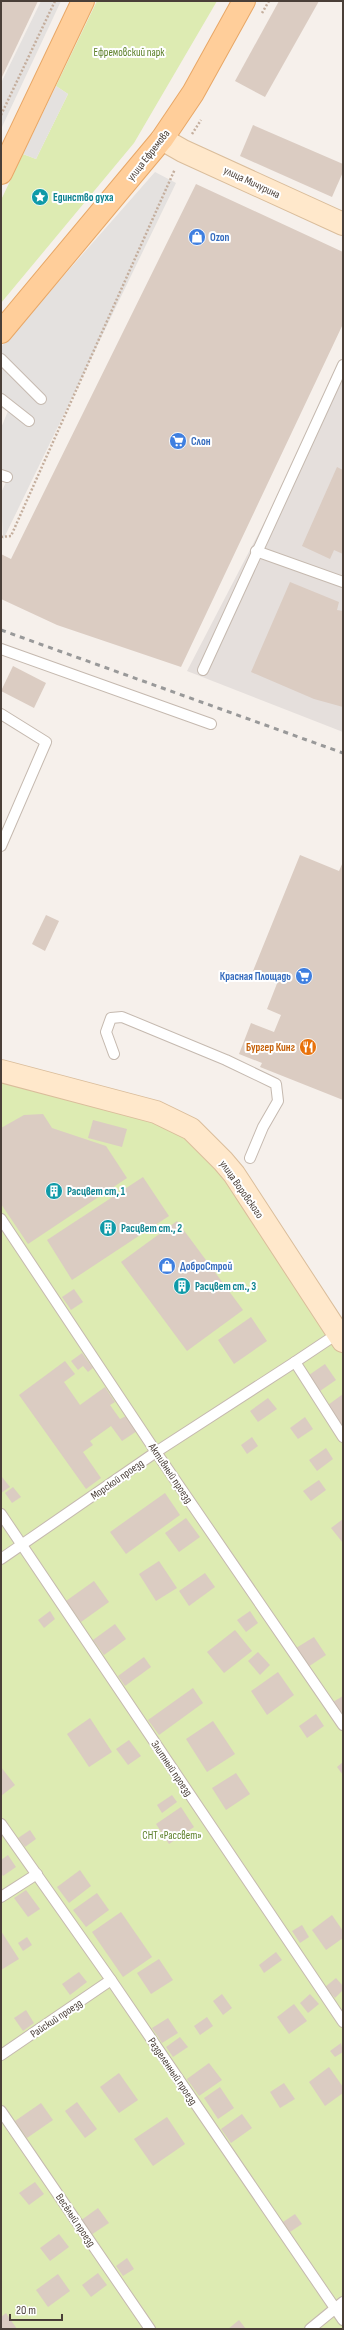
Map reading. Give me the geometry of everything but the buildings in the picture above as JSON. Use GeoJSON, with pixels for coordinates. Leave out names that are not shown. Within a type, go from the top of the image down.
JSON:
{"type":"FeatureCollection","features":[{"type":"Feature","properties":{"kind":"main road"},"geometry":{"type":"LineString","coordinates":[[1,173],[83,1]]}},
{"type":"Feature","properties":{"kind":"main road","name":"улица Ефремова"},"geometry":{"type":"LineString","coordinates":[[1,332],[162,139],[193,92],[244,1]]}},
{"type":"Feature","properties":{"kind":"street","name":"улица Мичурина"},"geometry":{"type":"LineString","coordinates":[[162,139],[183,151],[343,224]]}},
{"type":"Feature","properties":{"kind":"street","name":"улица Воровского"},"geometry":{"type":"LineString","coordinates":[[1,1070],[156,1112],[191,1129],[223,1160],[234,1174],[340,1337]]}},
{"type":"Feature","properties":{"kind":"lane"},"geometry":{"type":"LineString","coordinates":[[1,359],[40,398]]}},
{"type":"Feature","properties":{"kind":"lane"},"geometry":{"type":"LineString","coordinates":[[203,670],[256,551],[343,365]]}},
{"type":"Feature","properties":{"kind":"lane"},"geometry":{"type":"LineString","coordinates":[[1,399],[29,421]]}},
{"type":"Feature","properties":{"kind":"lane"},"geometry":{"type":"LineString","coordinates":[[256,551],[343,582]]}},
{"type":"Feature","properties":{"kind":"lane"},"geometry":{"type":"LineString","coordinates":[[1,649],[211,724]]}},
{"type":"Feature","properties":{"kind":"lane"},"geometry":{"type":"LineString","coordinates":[[1,714],[46,742],[1,846]]}},
{"type":"Feature","properties":{"kind":"lane"},"geometry":{"type":"LineString","coordinates":[[114,1054],[106,1032],[111,1018],[122,1017],[226,1060],[276,1084],[278,1101],[263,1127],[250,1158]]}},
{"type":"Feature","properties":{"kind":"lane","name":"Активный проезд"},"geometry":{"type":"LineString","coordinates":[[1,1219],[156,1452],[343,1725]]}},
{"type":"Feature","properties":{"kind":"lane","name":"Морской проезд"},"geometry":{"type":"LineString","coordinates":[[1,1558],[156,1452],[295,1362],[340,1337]]}},
{"type":"Feature","properties":{"kind":"lane"},"geometry":{"type":"LineString","coordinates":[[295,1362],[343,1437]]}},
{"type":"Feature","properties":{"kind":"lane","name":"Элитный проезд"},"geometry":{"type":"LineString","coordinates":[[1,1514],[343,2022]]}},
{"type":"Feature","properties":{"kind":"lane","name":"Разделенный проезд"},"geometry":{"type":"LineString","coordinates":[[1,1824],[339,2305],[343,2320]]}},
{"type":"Feature","properties":{"kind":"lane"},"geometry":{"type":"LineString","coordinates":[[1,1897],[37,1874]]}},
{"type":"Feature","properties":{"kind":"lane","name":"Райский проезд"},"geometry":{"type":"LineString","coordinates":[[1,2055],[111,1980]]}},
{"type":"Feature","properties":{"kind":"lane","name":"Весёлый проезд"},"geometry":{"type":"LineString","coordinates":[[1,2111],[150,2329]]}},
{"type":"Feature","properties":{"kind":"lane"},"geometry":{"type":"LineString","coordinates":[[310,2329],[339,2305]]}},
{"type":"Feature","properties":{"kind":"path"},"geometry":{"type":"LineString","coordinates":[[1,115],[55,1]]}},
{"type":"Feature","properties":{"kind":"path"},"geometry":{"type":"LineString","coordinates":[[1,537],[11,536],[183,151]]}},
{"type":"Feature","properties":{"kind":"shaded area"},"geometry":{"type":"Polygon","coordinates":[[[41,1],[61,1],[1,129],[1,83],[41,1]]]}},
{"type":"Feature","properties":{"kind":"shaded area"},"geometry":{"type":"Polygon","coordinates":[[[56,86],[68,94],[36,159],[23,154],[56,86]]]}},
{"type":"Feature","properties":{"kind":"shaded area"},"geometry":{"type":"Polygon","coordinates":[[[155,172],[176,183],[3,540],[1,493],[6,482],[1,479],[1,428],[8,411],[1,408],[1,347],[155,172]]]}},
{"type":"Feature","properties":{"kind":"shaded area"},"geometry":{"type":"Polygon","coordinates":[[[343,357],[343,732],[187,671],[278,496],[343,357]]]}},
{"type":"Feature","properties":{"kind":"green space","name":"Ефремовский парк"},"geometry":{"type":"Polygon","coordinates":[[[97,1],[217,1],[134,143],[1,303],[1,200],[23,154],[36,159],[68,94],[56,86],[97,1]]]}},
{"type":"Feature","properties":{"kind":"green space","name":"СНТ «Рассвет»"},"geometry":{"type":"Polygon","coordinates":[[[1,1071],[191,1129],[343,1341],[343,2329],[1,2329],[1,1071]]]}},
{"type":"Feature","properties":{"kind":"railway"},"geometry":{"type":"LineString","coordinates":[[1,630],[343,753]]}},
{"type":"Feature","properties":{"kind":"place","name":"Единство духа"},"geometry":{"type":"Point","coordinates":[40,197]}},
{"type":"Feature","properties":{"kind":"place","name":"Ozon"},"geometry":{"type":"Point","coordinates":[197,237]}},
{"type":"Feature","properties":{"kind":"place","name":"Слон"},"geometry":{"type":"Point","coordinates":[178,441]}},
{"type":"Feature","properties":{"kind":"place","name":"Красная Площадь"},"geometry":{"type":"Point","coordinates":[304,976]}},
{"type":"Feature","properties":{"kind":"place","name":"Бургер Кинг"},"geometry":{"type":"Point","coordinates":[308,1047]}},
{"type":"Feature","properties":{"kind":"place","name":"Расцвет ст, 1"},"geometry":{"type":"Point","coordinates":[54,1191]}},
{"type":"Feature","properties":{"kind":"place","name":"Расцвет ст., 2"},"geometry":{"type":"Point","coordinates":[108,1228]}},
{"type":"Feature","properties":{"kind":"place","name":"ДоброСтрой"},"geometry":{"type":"Point","coordinates":[167,1266]}},
{"type":"Feature","properties":{"kind":"place","name":"Расцвет ст., 3"},"geometry":{"type":"Point","coordinates":[182,1286]}}]}
